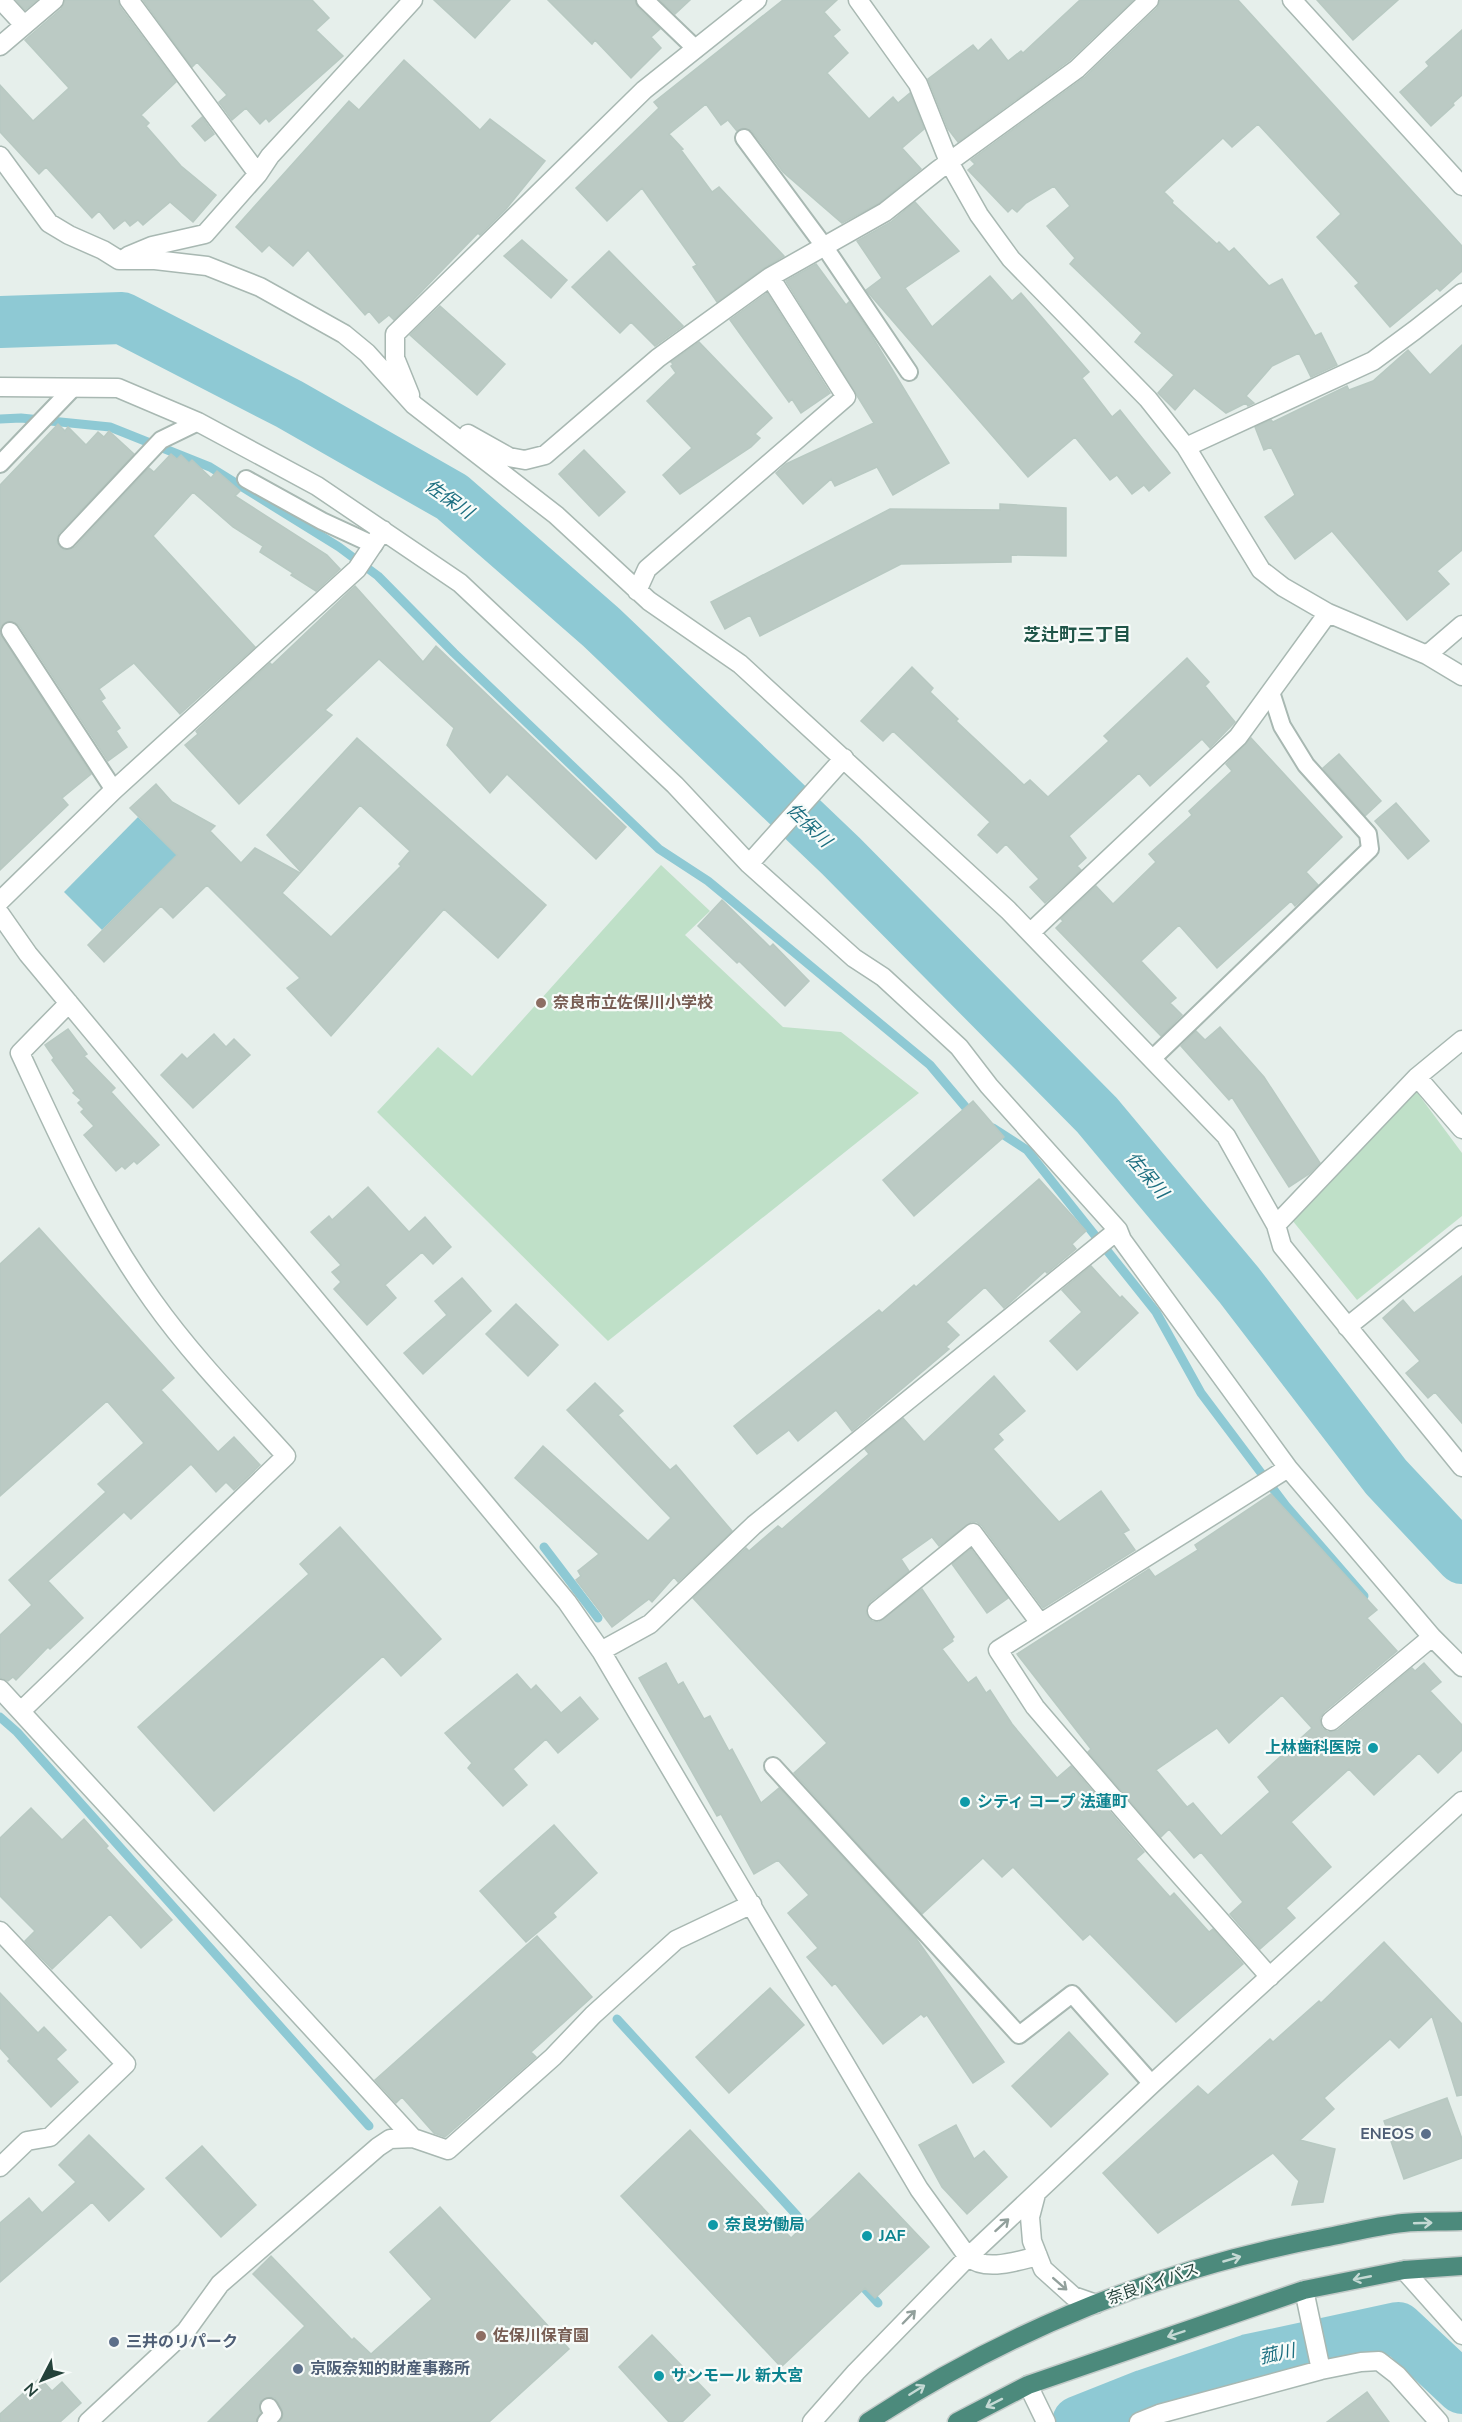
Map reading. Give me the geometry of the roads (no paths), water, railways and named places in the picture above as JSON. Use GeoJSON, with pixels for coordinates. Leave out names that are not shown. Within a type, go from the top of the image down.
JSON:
{"type":"FeatureCollection","features":[{"type":"Feature","properties":{"kind":"highway","name":"奈良バイパス"},"geometry":{"type":"LineString","coordinates":[[868,2422],[922,2386],[1029,2331],[1144,2284],[1262,2250],[1402,2223],[1462,2221]]}},
{"type":"Feature","properties":{"kind":"highway"},"geometry":{"type":"LineString","coordinates":[[957,2422],[1028,2385],[1304,2290],[1404,2270],[1462,2266]]}},
{"type":"Feature","properties":{"kind":"street"},"geometry":{"type":"LineString","coordinates":[[1,0],[24,25]]}},
{"type":"Feature","properties":{"kind":"street"},"geometry":{"type":"LineString","coordinates":[[0,46],[54,0]]}},
{"type":"Feature","properties":{"kind":"street"},"geometry":{"type":"LineString","coordinates":[[129,0],[258,174]]}},
{"type":"Feature","properties":{"kind":"street"},"geometry":{"type":"LineString","coordinates":[[119,260],[153,246],[205,234],[258,174],[270,156],[413,0]]}},
{"type":"Feature","properties":{"kind":"street"},"geometry":{"type":"LineString","coordinates":[[757,0],[644,90],[395,334],[395,358],[414,405],[509,457],[525,460],[545,455],[658,358],[770,277],[885,212],[949,162],[1077,69],[1149,0]]}},
{"type":"Feature","properties":{"kind":"street"},"geometry":{"type":"LineString","coordinates":[[858,0],[918,84],[949,162],[979,215],[1011,259],[1148,399],[1186,447],[1261,570],[1283,587],[1328,613],[1426,655],[1462,676]]}},
{"type":"Feature","properties":{"kind":"street"},"geometry":{"type":"LineString","coordinates":[[1292,0],[1462,186]]}},
{"type":"Feature","properties":{"kind":"street"},"geometry":{"type":"LineString","coordinates":[[0,156],[49,223],[69,235],[104,250],[119,260],[155,260],[207,266],[260,287],[344,334],[367,354],[414,405],[556,515],[637,591],[740,664],[1030,932],[1226,1136],[1276,1225],[1282,1246],[1462,1467]]}},
{"type":"Feature","properties":{"kind":"street"},"geometry":{"type":"LineString","coordinates":[[637,591],[647,569],[846,397],[770,277]]}},
{"type":"Feature","properties":{"kind":"street"},"geometry":{"type":"LineString","coordinates":[[1186,447],[1372,361],[1462,293]]}},
{"type":"Feature","properties":{"kind":"street"},"geometry":{"type":"LineString","coordinates":[[0,387],[118,388],[198,422],[317,486],[379,537],[460,583],[754,857],[854,958],[883,977],[958,1047],[989,1086],[1118,1230],[1122,1240],[1288,1468],[1432,1637],[1462,1667]]}},
{"type":"Feature","properties":{"kind":"street"},"geometry":{"type":"LineString","coordinates":[[0,901],[114,790],[357,569],[379,537]]}},
{"type":"Feature","properties":{"kind":"street"},"geometry":{"type":"LineString","coordinates":[[1030,932],[1238,737],[1328,613]]}},
{"type":"Feature","properties":{"kind":"street"},"geometry":{"type":"LineString","coordinates":[[1426,655],[1462,625]]}},
{"type":"Feature","properties":{"kind":"street"},"geometry":{"type":"LineString","coordinates":[[754,857],[844,758]]}},
{"type":"Feature","properties":{"kind":"street"},"geometry":{"type":"LineString","coordinates":[[0,914],[28,954],[560,1593],[601,1651],[919,2190],[968,2257],[975,2263],[988,2264],[1012,2263],[1038,2256]]}},
{"type":"Feature","properties":{"kind":"street"},"geometry":{"type":"LineString","coordinates":[[21,1711],[286,1456],[205,1366],[154,1302],[86,1195],[20,1053],[69,1003]]}},
{"type":"Feature","properties":{"kind":"street"},"geometry":{"type":"LineString","coordinates":[[1276,1225],[1417,1077],[1462,1040]]}},
{"type":"Feature","properties":{"kind":"street"},"geometry":{"type":"LineString","coordinates":[[1417,1077],[1462,1129]]}},
{"type":"Feature","properties":{"kind":"street"},"geometry":{"type":"LineString","coordinates":[[601,1651],[650,1624],[754,1525],[1118,1230]]}},
{"type":"Feature","properties":{"kind":"street"},"geometry":{"type":"LineString","coordinates":[[1347,1327],[1462,1235]]}},
{"type":"Feature","properties":{"kind":"street"},"geometry":{"type":"LineString","coordinates":[[1270,1977],[1155,1848],[1035,1707],[998,1650],[1288,1468]]}},
{"type":"Feature","properties":{"kind":"street"},"geometry":{"type":"LineString","coordinates":[[877,1611],[973,1533],[1040,1623]]}},
{"type":"Feature","properties":{"kind":"street"},"geometry":{"type":"LineString","coordinates":[[1331,1721],[1432,1637]]}},
{"type":"Feature","properties":{"kind":"street"},"geometry":{"type":"LineString","coordinates":[[0,1689],[413,2138]]}},
{"type":"Feature","properties":{"kind":"street"},"geometry":{"type":"LineString","coordinates":[[812,2422],[856,2372],[968,2257],[1152,2084],[1462,1801]]}},
{"type":"Feature","properties":{"kind":"street"},"geometry":{"type":"LineString","coordinates":[[88,2422],[186,2331],[220,2284],[378,2147],[390,2139],[413,2138],[448,2150],[553,2057],[593,2015],[676,1940],[752,1904]]}},
{"type":"Feature","properties":{"kind":"street"},"geometry":{"type":"LineString","coordinates":[[0,1931],[126,2064],[50,2137],[27,2141],[0,2167]]}},
{"type":"Feature","properties":{"kind":"street"},"geometry":{"type":"LineString","coordinates":[[1036,2194],[1030,2217],[1032,2241],[1043,2270],[1073,2296],[1096,2304]]}},
{"type":"Feature","properties":{"kind":"street"},"geometry":{"type":"LineString","coordinates":[[1404,2270],[1462,2335]]}},
{"type":"Feature","properties":{"kind":"street"},"geometry":{"type":"LineString","coordinates":[[1304,2290],[1320,2365]]}},
{"type":"Feature","properties":{"kind":"street"},"geometry":{"type":"LineString","coordinates":[[1139,2422],[1320,2365],[1379,2361],[1397,2375],[1438,2422]]}},
{"type":"Feature","properties":{"kind":"street"},"geometry":{"type":"LineString","coordinates":[[1028,2385],[1046,2422]]}},
{"type":"Feature","properties":{"kind":"lane"},"geometry":{"type":"LineString","coordinates":[[645,0],[696,49]]}},
{"type":"Feature","properties":{"kind":"lane"},"geometry":{"type":"LineString","coordinates":[[744,138],[824,246],[909,372]]}},
{"type":"Feature","properties":{"kind":"lane"},"geometry":{"type":"LineString","coordinates":[[0,464],[73,388]]}},
{"type":"Feature","properties":{"kind":"lane"},"geometry":{"type":"LineString","coordinates":[[67,540],[161,440],[198,422]]}},
{"type":"Feature","properties":{"kind":"lane"},"geometry":{"type":"LineString","coordinates":[[246,479],[322,521],[379,537]]}},
{"type":"Feature","properties":{"kind":"lane"},"geometry":{"type":"LineString","coordinates":[[10,631],[114,790]]}},
{"type":"Feature","properties":{"kind":"lane"},"geometry":{"type":"LineString","coordinates":[[1152,1059],[1370,849],[1368,834],[1306,765],[1282,726],[1271,693]]}},
{"type":"Feature","properties":{"kind":"lane"},"geometry":{"type":"LineString","coordinates":[[773,1766],[1019,2035],[1072,1994],[1152,2084]]}},
{"type":"Feature","properties":{"kind":"water"},"geometry":{"type":"Polygon","coordinates":[[[138,817],[177,855],[102,930],[64,892],[138,817]]]}},
{"type":"Feature","properties":{"kind":"waterway","name":"佐保川"},"geometry":{"type":"LineString","coordinates":[[0,322],[122,318],[289,404],[452,497],[601,627],[841,856],[1097,1115],[1239,1285],[1386,1477],[1462,1558]]}},
{"type":"Feature","properties":{"kind":"waterway"},"geometry":{"type":"LineString","coordinates":[[0,419],[21,418],[110,427],[210,467],[339,547],[378,576],[454,653],[659,849],[708,881],[930,1065],[973,1116]]}},
{"type":"Feature","properties":{"kind":"waterway"},"geometry":{"type":"LineString","coordinates":[[993,1128],[1027,1150],[1156,1312],[1201,1393],[1286,1506],[1364,1596]]}},
{"type":"Feature","properties":{"kind":"waterway"},"geometry":{"type":"LineString","coordinates":[[544,1547],[598,1618]]}},
{"type":"Feature","properties":{"kind":"waterway"},"geometry":{"type":"LineString","coordinates":[[0,1717],[17,1732],[369,2126]]}},
{"type":"Feature","properties":{"kind":"waterway"},"geometry":{"type":"LineString","coordinates":[[617,2019],[812,2232]]}},
{"type":"Feature","properties":{"kind":"waterway"},"geometry":{"type":"LineString","coordinates":[[856,2279],[878,2303]]}},
{"type":"Feature","properties":{"kind":"waterway","name":"菰川"},"geometry":{"type":"LineString","coordinates":[[1078,2422],[1146,2395],[1249,2360],[1398,2328],[1462,2388]]}},
{"type":"Feature","properties":{"kind":"place","name":"奈良市立佐保川小学校"},"geometry":{"type":"Point","coordinates":[541,1003]}},
{"type":"Feature","properties":{"kind":"place","name":"上林歯科医院"},"geometry":{"type":"Point","coordinates":[1373,1748]}},
{"type":"Feature","properties":{"kind":"place","name":"シティ コープ 法蓮町"},"geometry":{"type":"Point","coordinates":[965,1802]}},
{"type":"Feature","properties":{"kind":"place","name":"ENEOS"},"geometry":{"type":"Point","coordinates":[1426,2134]}},
{"type":"Feature","properties":{"kind":"place","name":"奈良労働局"},"geometry":{"type":"Point","coordinates":[713,2225]}},
{"type":"Feature","properties":{"kind":"place","name":"JAF"},"geometry":{"type":"Point","coordinates":[867,2236]}},
{"type":"Feature","properties":{"kind":"place","name":"佐保川保育園"},"geometry":{"type":"Point","coordinates":[481,2336]}},
{"type":"Feature","properties":{"kind":"place","name":"三井のリパーク"},"geometry":{"type":"Point","coordinates":[114,2342]}},
{"type":"Feature","properties":{"kind":"place","name":"京阪奈知的財産事務所"},"geometry":{"type":"Point","coordinates":[298,2369]}},
{"type":"Feature","properties":{"kind":"place","name":"サンモール 新大宮"},"geometry":{"type":"Point","coordinates":[659,2376]}},
{"type":"Feature","properties":{"kind":"district","name":"芝辻町三丁目"},"geometry":{"type":"Point","coordinates":[1077,635]}}]}
